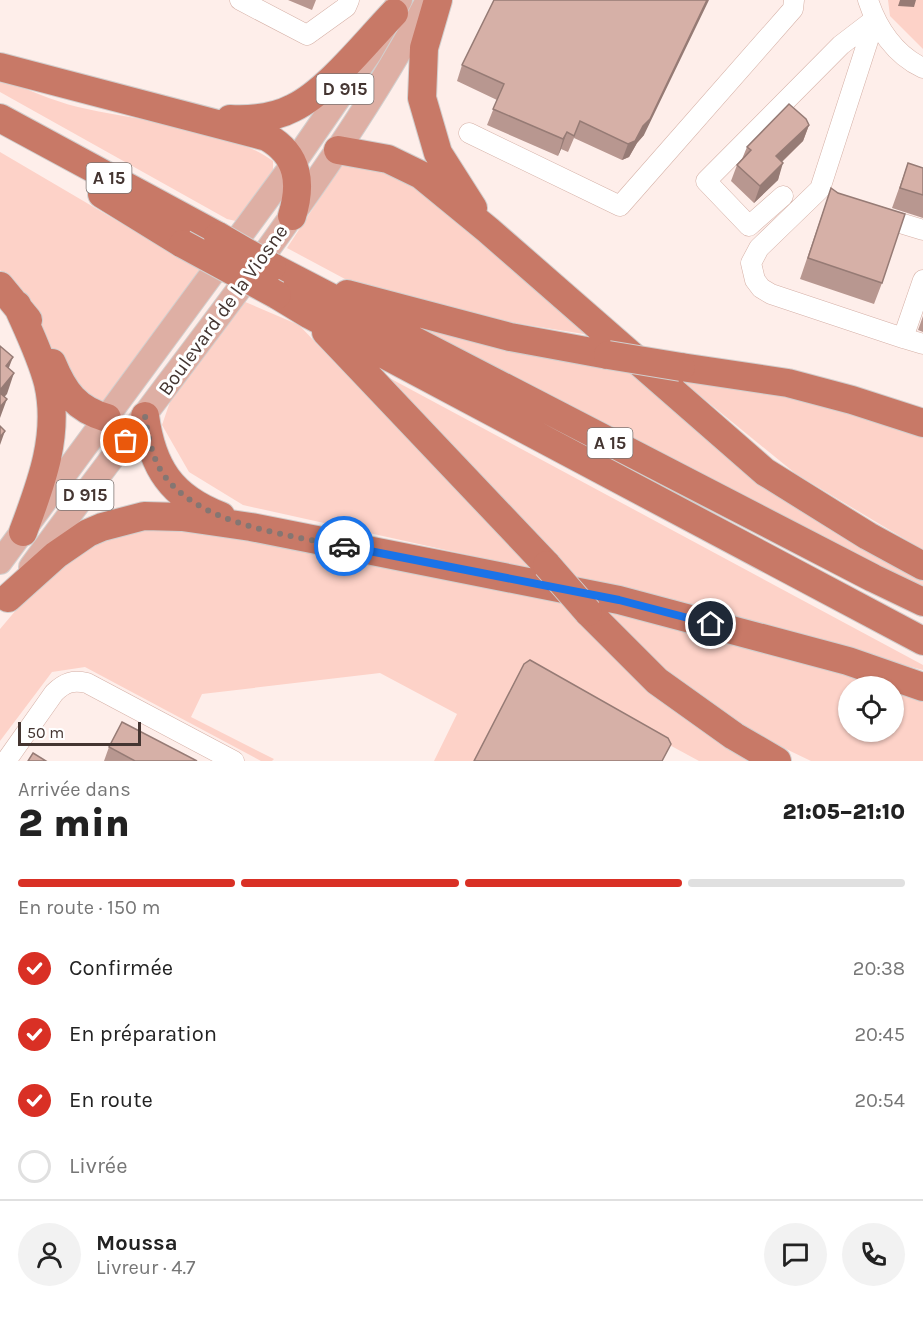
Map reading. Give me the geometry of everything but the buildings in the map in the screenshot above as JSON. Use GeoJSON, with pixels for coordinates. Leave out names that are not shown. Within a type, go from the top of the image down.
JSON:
{"type":"FeatureCollection","features":[{"type":"Feature","properties":{"kind":"highway"},"geometry":{"type":"LineString","coordinates":[[438,0],[424,48],[422,98],[438,153],[488,230]]}},
{"type":"Feature","properties":{"kind":"highway"},"geometry":{"type":"LineString","coordinates":[[189,117],[258,119],[295,107],[307,100],[332,78],[397,6]]}},
{"type":"Feature","properties":{"kind":"highway"},"geometry":{"type":"LineString","coordinates":[[0,67],[267,137],[281,148],[293,164],[298,188],[292,216]]}},
{"type":"Feature","properties":{"kind":"highway","name":"A 15"},"geometry":{"type":"LineString","coordinates":[[0,118],[272,267],[310,315],[923,641]]}},
{"type":"Feature","properties":{"kind":"highway","name":"A 15"},"geometry":{"type":"LineString","coordinates":[[0,138],[104,195],[183,244],[287,288],[923,602]]}},
{"type":"Feature","properties":{"kind":"highway"},"geometry":{"type":"LineString","coordinates":[[338,150],[388,159],[421,175],[488,230],[765,472],[868,536],[923,566]]}},
{"type":"Feature","properties":{"kind":"highway"},"geometry":{"type":"LineString","coordinates":[[287,288],[510,337],[788,383],[852,400],[923,423]]}},
{"type":"Feature","properties":{"kind":"highway"},"geometry":{"type":"LineString","coordinates":[[8,296],[45,345],[56,373],[69,395],[91,413],[107,418]]}},
{"type":"Feature","properties":{"kind":"highway"},"geometry":{"type":"LineString","coordinates":[[8,296],[37,349],[47,382],[51,416],[51,435],[33,541]]}},
{"type":"Feature","properties":{"kind":"highway"},"geometry":{"type":"LineString","coordinates":[[310,315],[547,565],[588,612],[657,681],[734,736],[777,761]]}},
{"type":"Feature","properties":{"kind":"highway"},"geometry":{"type":"LineString","coordinates":[[145,416],[152,451],[169,482],[188,498],[208,510],[251,527]]}},
{"type":"Feature","properties":{"kind":"highway"},"geometry":{"type":"LineString","coordinates":[[4,603],[56,555],[88,533],[117,522],[158,516],[182,517],[251,527],[619,600],[848,661],[923,687]]}},
{"type":"Feature","properties":{"kind":"main road","name":"Boulevard de la Viosne"},"geometry":{"type":"LineString","coordinates":[[0,562],[33,541],[145,416],[338,150],[390,69],[428,0]]}},
{"type":"Feature","properties":{"kind":"main road","name":"Boulevard de la Viosne"},"geometry":{"type":"LineString","coordinates":[[4,603],[33,541],[107,418],[293,164],[369,54],[397,6]]}},
{"type":"Feature","properties":{"kind":"main road"},"geometry":{"type":"LineString","coordinates":[[293,164],[307,154],[338,150]]}},
{"type":"Feature","properties":{"kind":"main road"},"geometry":{"type":"LineString","coordinates":[[107,418],[145,416],[160,346]]}},
{"type":"Feature","properties":{"kind":"street"},"geometry":{"type":"LineString","coordinates":[[240,0],[307,35],[346,7],[349,0]]}},
{"type":"Feature","properties":{"kind":"street"},"geometry":{"type":"LineString","coordinates":[[469,133],[620,206],[793,9],[794,0]]}},
{"type":"Feature","properties":{"kind":"street"},"geometry":{"type":"LineString","coordinates":[[868,0],[875,19],[889,41],[915,64]]}},
{"type":"Feature","properties":{"kind":"street"},"geometry":{"type":"LineString","coordinates":[[875,19],[820,189],[759,248],[751,263],[755,280],[761,288],[771,294],[923,344]]}},
{"type":"Feature","properties":{"kind":"street"},"geometry":{"type":"LineString","coordinates":[[783,196],[749,226],[706,181],[841,45],[875,19]]}},
{"type":"Feature","properties":{"kind":"street"},"geometry":{"type":"LineString","coordinates":[[820,189],[834,203]]}},
{"type":"Feature","properties":{"kind":"street"},"geometry":{"type":"LineString","coordinates":[[856,210],[923,230]]}},
{"type":"Feature","properties":{"kind":"street"},"geometry":{"type":"LineString","coordinates":[[903,338],[923,280]]}},
{"type":"Feature","properties":{"kind":"street"},"geometry":{"type":"LineString","coordinates":[[6,761],[54,693],[75,680],[87,683],[234,761]]}},
{"type":"Feature","properties":{"kind":"shaded area"},"geometry":{"type":"Polygon","coordinates":[[[888,0],[923,0],[923,49],[890,16],[888,0]]]}},
{"type":"Feature","properties":{"kind":"shaded area"},"geometry":{"type":"Polygon","coordinates":[[[0,79],[68,104],[179,126],[230,140],[253,149],[273,161],[273,178],[240,222],[227,219],[0,92],[0,79]]]}},
{"type":"Feature","properties":{"kind":"shaded area"},"geometry":{"type":"Polygon","coordinates":[[[0,152],[206,273],[103,409],[62,370],[27,303],[0,270],[0,152]]]}},
{"type":"Feature","properties":{"kind":"shaded area"},"geometry":{"type":"Polygon","coordinates":[[[346,158],[424,186],[603,337],[444,312],[373,294],[287,248],[346,158]]]}},
{"type":"Feature","properties":{"kind":"shaded area"},"geometry":{"type":"Polygon","coordinates":[[[243,301],[299,325],[531,569],[243,505],[189,472],[162,425],[172,396],[243,301]]]}},
{"type":"Feature","properties":{"kind":"shaded area"},"geometry":{"type":"Polygon","coordinates":[[[372,309],[636,371],[923,578],[923,587],[372,309]]]}},
{"type":"Feature","properties":{"kind":"shaded area"},"geometry":{"type":"Polygon","coordinates":[[[382,374],[923,665],[923,670],[577,581],[382,374]]]}},
{"type":"Feature","properties":{"kind":"shaded area"},"geometry":{"type":"Polygon","coordinates":[[[677,377],[781,392],[923,433],[923,550],[796,474],[677,377]]]}},
{"type":"Feature","properties":{"kind":"shaded area"},"geometry":{"type":"Polygon","coordinates":[[[161,522],[559,597],[755,761],[699,761],[664,742],[475,761],[434,761],[457,714],[380,673],[202,694],[191,717],[274,759],[272,761],[261,761],[85,667],[52,672],[0,741],[0,629],[33,590],[85,544],[161,522]]]}},
{"type":"Feature","properties":{"kind":"shaded area"},"geometry":{"type":"Polygon","coordinates":[[[599,607],[728,636],[852,676],[838,676],[838,742],[904,742],[904,692],[923,698],[923,761],[811,761],[740,727],[646,659],[599,607]]]}},
{"type":"Feature","properties":{"kind":"way so far"},"geometry":{"type":"LineString","coordinates":[[126,441],[145,416],[152,451],[160,469],[169,482],[188,498],[216,514],[251,527],[344,546]]}},
{"type":"Feature","properties":{"kind":"route"},"geometry":{"type":"LineString","coordinates":[[344,546],[619,600],[711,624]]}}]}
